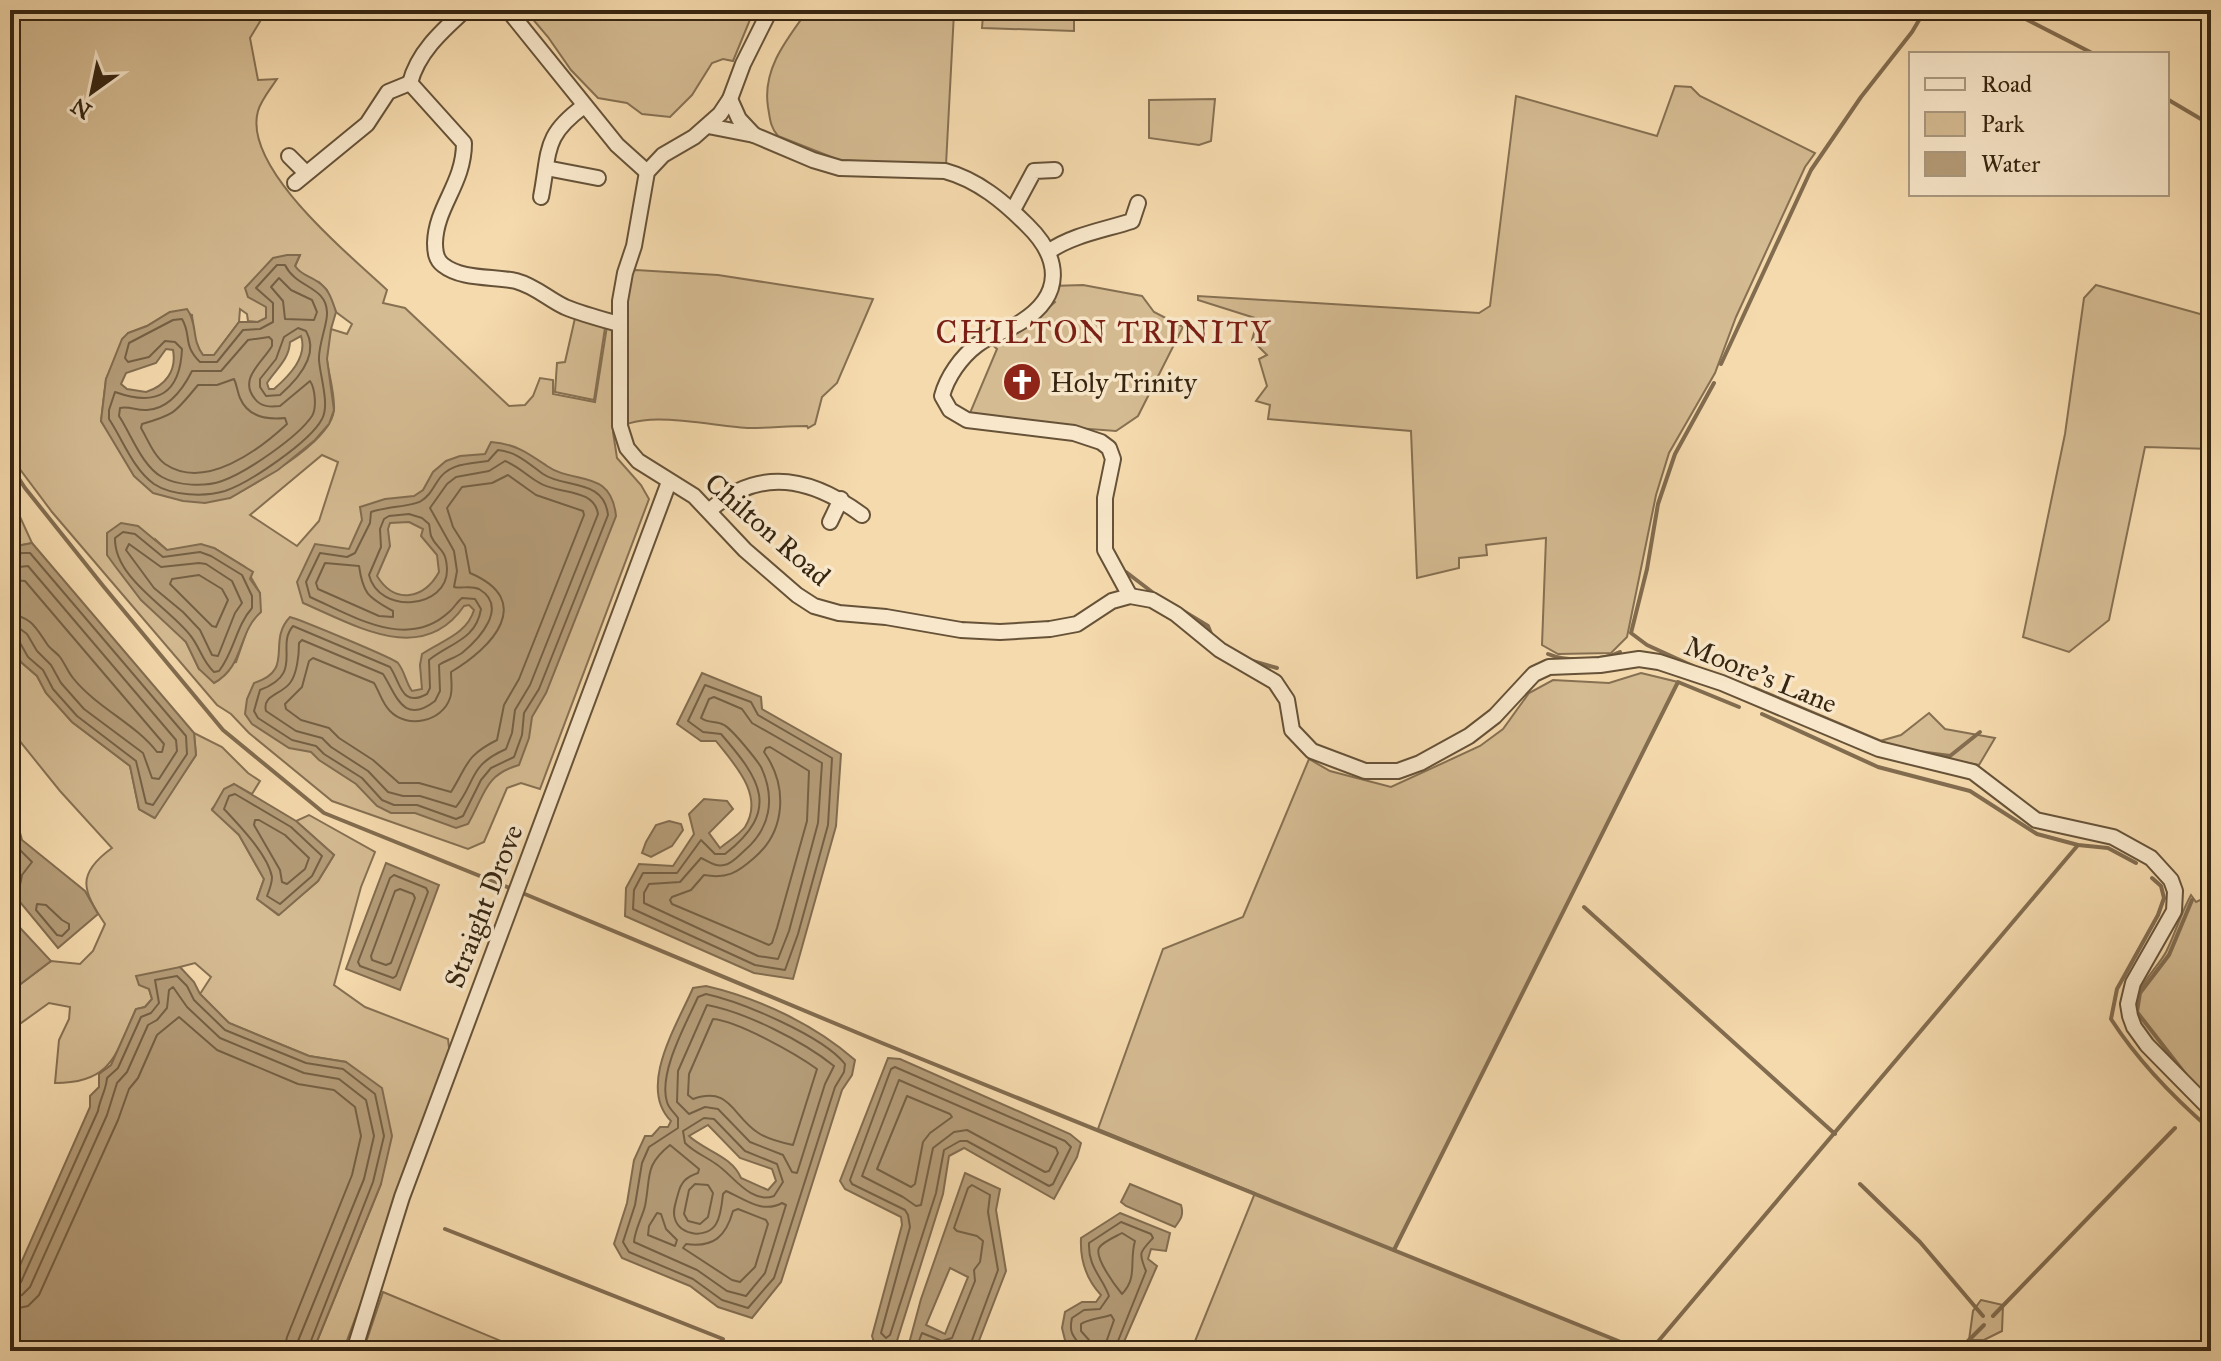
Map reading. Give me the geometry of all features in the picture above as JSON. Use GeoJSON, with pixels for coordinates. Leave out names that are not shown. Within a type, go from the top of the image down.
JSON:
{"type":"FeatureCollection","features":[{"type":"Feature","properties":{"kind":"street"},"geometry":{"type":"LineString","coordinates":[[410,83],[415,66],[428,46],[465,10]]}},
{"type":"Feature","properties":{"kind":"street"},"geometry":{"type":"LineString","coordinates":[[508,10],[617,145],[647,172],[663,155],[708,126],[720,114],[730,99],[770,10]]}},
{"type":"Feature","properties":{"kind":"street"},"geometry":{"type":"LineString","coordinates":[[289,156],[301,178],[367,124],[388,92],[410,83]]}},
{"type":"Feature","properties":{"kind":"street"},"geometry":{"type":"LineString","coordinates":[[410,83],[464,143],[460,178],[444,206],[435,242],[439,261],[462,274],[518,281],[541,291],[563,306],[619,324]]}},
{"type":"Feature","properties":{"kind":"street"},"geometry":{"type":"LineString","coordinates":[[730,99],[739,119],[754,135]]}},
{"type":"Feature","properties":{"kind":"street"},"geometry":{"type":"LineString","coordinates":[[541,197],[552,137],[564,121],[584,106]]}},
{"type":"Feature","properties":{"kind":"street"},"geometry":{"type":"LineString","coordinates":[[708,126],[754,135],[840,168],[945,171],[962,175],[1013,210],[1042,239],[1052,261],[1053,280],[1045,300],[1023,321],[976,346],[954,370],[942,396],[950,410],[967,420],[1074,433],[1109,448],[1113,459],[1105,498],[1105,550],[1130,596]]}},
{"type":"Feature","properties":{"kind":"street"},"geometry":{"type":"LineString","coordinates":[[546,168],[598,178]]}},
{"type":"Feature","properties":{"kind":"street"},"geometry":{"type":"LineString","coordinates":[[1013,210],[1034,171],[1055,170]]}},
{"type":"Feature","properties":{"kind":"street","name":"Chilton Road"},"geometry":{"type":"LineString","coordinates":[[647,172],[634,246],[625,273],[619,324],[621,436],[638,461],[694,496],[745,550],[797,595],[814,606],[839,613],[886,617],[961,630],[1029,631],[1077,624],[1112,601],[1130,596]]}},
{"type":"Feature","properties":{"kind":"street"},"geometry":{"type":"LineString","coordinates":[[1048,252],[1085,235],[1132,221],[1138,203]]}},
{"type":"Feature","properties":{"kind":"street"},"geometry":{"type":"LineString","coordinates":[[710,510],[732,493],[762,483],[782,481],[806,485],[841,499],[862,515]]}},
{"type":"Feature","properties":{"kind":"street","name":"Straight Drove"},"geometry":{"type":"LineString","coordinates":[[354,1351],[402,1197],[669,482]]}},
{"type":"Feature","properties":{"kind":"street"},"geometry":{"type":"LineString","coordinates":[[830,522],[841,499]]}},
{"type":"Feature","properties":{"kind":"street","name":"Moore's Lane"},"geometry":{"type":"LineString","coordinates":[[1130,596],[1144,597],[1160,604],[1192,625],[1220,650],[1275,682],[1287,700],[1292,730],[1299,740],[1320,756],[1365,771],[1398,771],[1420,763],[1495,716],[1534,674],[1549,667],[1650,660],[1753,695],[1879,749],[1973,772],[2036,820],[2098,832],[2125,842],[2151,858],[2163,870],[2171,880],[2176,900],[2166,927],[2133,983],[2128,1004],[2130,1016],[2147,1045],[2211,1110]]}},
{"type":"Feature","properties":{"kind":"green space"},"geometry":{"type":"Polygon","coordinates":[[[10,10],[267,10],[250,38],[258,80],[277,79],[258,111],[257,134],[266,158],[303,209],[387,290],[383,303],[405,308],[509,406],[525,405],[533,396],[540,378],[553,380],[553,394],[595,402],[607,326],[618,328],[625,273],[636,270],[718,275],[873,299],[837,383],[822,397],[815,424],[808,428],[750,428],[659,419],[625,425],[613,432],[617,458],[649,499],[540,789],[521,783],[507,788],[484,842],[468,849],[332,801],[249,733],[231,714],[217,705],[52,512],[10,456],[10,10]],[[300,255],[255,299],[266,307],[266,318],[258,322],[248,321],[247,314],[240,309],[239,322],[214,355],[203,355],[195,345],[192,315],[170,312],[128,333],[106,379],[101,421],[117,445],[230,498],[274,472],[320,435],[330,423],[334,410],[327,356],[331,329],[347,334],[352,324],[336,312],[327,290],[319,282],[302,276],[295,266],[300,255]],[[322,455],[250,515],[297,546],[319,521],[338,462],[322,455]],[[156,540],[170,625],[186,642],[199,669],[236,662],[260,593],[245,567],[214,548],[167,550],[156,540]]]}},
{"type":"Feature","properties":{"kind":"green space"},"geometry":{"type":"Polygon","coordinates":[[[525,10],[754,10],[733,61],[723,59],[712,63],[692,95],[670,117],[642,114],[627,103],[598,98],[571,70],[525,10]]]}},
{"type":"Feature","properties":{"kind":"green space"},"geometry":{"type":"Polygon","coordinates":[[[808,10],[1074,10],[1074,31],[982,28],[983,15],[954,12],[946,165],[839,160],[778,136],[770,119],[767,93],[772,67],[808,10]]]}},
{"type":"Feature","properties":{"kind":"green space"},"geometry":{"type":"Polygon","coordinates":[[[1675,86],[1691,87],[1700,96],[1815,153],[1805,167],[1736,317],[1715,373],[1669,453],[1656,495],[1627,637],[1611,653],[1558,654],[1542,645],[1546,538],[1486,545],[1487,555],[1459,558],[1459,568],[1417,578],[1411,431],[1268,419],[1270,405],[1256,401],[1267,386],[1259,359],[1267,355],[1252,340],[1258,319],[1198,300],[1198,296],[1479,313],[1490,306],[1516,96],[1657,136],[1675,86]]]}},
{"type":"Feature","properties":{"kind":"green space"},"geometry":{"type":"Polygon","coordinates":[[[1215,99],[1211,141],[1199,145],[1149,138],[1149,100],[1215,99]]]}},
{"type":"Feature","properties":{"kind":"green space"},"geometry":{"type":"Polygon","coordinates":[[[1083,285],[1142,296],[1154,312],[1183,327],[1138,416],[1116,431],[967,420],[997,349],[989,342],[1015,335],[1055,302],[1049,294],[1051,286],[1083,285]]]}},
{"type":"Feature","properties":{"kind":"green space"},"geometry":{"type":"Polygon","coordinates":[[[2096,285],[2211,317],[2211,449],[2145,447],[2109,620],[2069,652],[2023,637],[2065,434],[2084,298],[2096,285]]]}},
{"type":"Feature","properties":{"kind":"green space"},"geometry":{"type":"Polygon","coordinates":[[[575,318],[605,328],[594,400],[555,392],[557,363],[565,362],[575,318]]]}},
{"type":"Feature","properties":{"kind":"green space"},"geometry":{"type":"Polygon","coordinates":[[[10,495],[32,543],[17,546],[10,554],[10,495]]]}},
{"type":"Feature","properties":{"kind":"green space"},"geometry":{"type":"Polygon","coordinates":[[[10,641],[21,662],[37,676],[46,693],[72,722],[130,766],[139,809],[154,818],[196,755],[194,733],[222,747],[260,781],[252,794],[234,784],[212,809],[239,835],[264,879],[257,899],[278,915],[318,881],[334,855],[296,821],[309,815],[375,852],[361,887],[334,985],[365,1007],[448,1039],[451,1064],[343,1351],[313,1351],[381,1184],[346,1062],[309,1056],[229,1023],[200,994],[211,977],[195,963],[180,967],[149,989],[152,999],[145,1007],[136,1009],[117,1052],[101,1071],[89,1078],[55,1083],[59,1040],[69,1019],[70,1007],[49,1003],[10,1031],[10,992],[51,961],[80,964],[93,951],[105,924],[91,901],[86,883],[92,866],[112,848],[10,729],[10,641]]]}},
{"type":"Feature","properties":{"kind":"green space"},"geometry":{"type":"Polygon","coordinates":[[[1641,673],[1678,682],[1394,1250],[1643,1351],[1191,1351],[1255,1193],[1098,1129],[1163,949],[1243,917],[1309,759],[1330,771],[1391,787],[1480,746],[1503,729],[1529,693],[1553,680],[1609,683],[1641,673]]]}},
{"type":"Feature","properties":{"kind":"green space"},"geometry":{"type":"Polygon","coordinates":[[[1929,713],[1945,729],[1995,738],[1979,765],[1900,750],[1880,741],[1901,735],[1929,713]]]}},
{"type":"Feature","properties":{"kind":"green space"},"geometry":{"type":"Polygon","coordinates":[[[2191,895],[2196,902],[2211,895],[2211,1104],[2147,1034],[2135,1004],[2141,988],[2166,952],[2191,895]]]}},
{"type":"Feature","properties":{"kind":"green space"},"geometry":{"type":"Polygon","coordinates":[[[383,1292],[525,1351],[363,1351],[383,1292]]]}},
{"type":"Feature","properties":{"kind":"green space"},"geometry":{"type":"Polygon","coordinates":[[[1981,1300],[2003,1305],[2002,1331],[1984,1340],[1969,1340],[1973,1311],[1981,1300]]]}},
{"type":"Feature","properties":{"kind":"water"},"geometry":{"type":"Polygon","coordinates":[[[300,255],[295,266],[325,288],[335,308],[327,359],[334,410],[329,424],[315,440],[278,470],[230,498],[205,503],[153,493],[134,476],[101,421],[106,379],[122,339],[170,312],[187,309],[199,349],[203,355],[214,355],[239,322],[258,322],[266,318],[266,307],[248,297],[245,288],[273,258],[300,255]],[[301,336],[290,342],[285,359],[267,383],[269,389],[274,389],[296,366],[302,351],[301,336]],[[166,349],[156,363],[126,373],[121,384],[127,389],[146,392],[159,386],[168,377],[173,365],[173,350],[166,349]]]}},
{"type":"Feature","properties":{"kind":"water"},"geometry":{"type":"Polygon","coordinates":[[[491,442],[508,445],[528,453],[558,472],[599,484],[613,501],[616,516],[546,693],[532,717],[529,738],[519,765],[492,780],[468,824],[456,828],[415,813],[391,813],[377,806],[356,784],[311,752],[289,748],[252,724],[245,714],[254,683],[267,677],[278,663],[280,636],[290,617],[398,663],[412,691],[422,689],[422,654],[466,625],[474,610],[469,605],[464,606],[447,624],[428,634],[408,638],[387,636],[303,603],[297,582],[315,544],[349,549],[362,520],[360,507],[385,499],[414,496],[423,490],[433,472],[446,461],[460,456],[485,454],[491,442]],[[409,522],[390,523],[388,529],[390,546],[377,576],[384,585],[401,595],[418,593],[439,572],[437,555],[421,536],[423,529],[409,522]]]}},
{"type":"Feature","properties":{"kind":"water"},"geometry":{"type":"Polygon","coordinates":[[[121,523],[138,526],[167,550],[201,544],[214,548],[253,572],[250,579],[260,593],[261,612],[253,620],[231,668],[214,683],[199,669],[186,642],[141,600],[107,555],[107,533],[121,523]]]}},
{"type":"Feature","properties":{"kind":"water"},"geometry":{"type":"Polygon","coordinates":[[[32,543],[194,733],[196,755],[155,818],[139,809],[130,766],[72,722],[46,693],[37,676],[21,662],[10,641],[10,554],[17,546],[32,543]]]}},
{"type":"Feature","properties":{"kind":"water"},"geometry":{"type":"Polygon","coordinates":[[[702,673],[761,697],[762,709],[841,754],[836,826],[793,979],[754,973],[625,916],[626,888],[639,864],[673,866],[694,834],[689,814],[704,799],[727,801],[733,809],[709,833],[720,848],[745,827],[750,815],[751,803],[745,781],[716,741],[701,741],[677,724],[702,673]]]}},
{"type":"Feature","properties":{"kind":"water"},"geometry":{"type":"Polygon","coordinates":[[[234,784],[296,821],[334,855],[318,881],[279,915],[257,899],[264,879],[239,835],[212,810],[224,789],[234,784]]]}},
{"type":"Feature","properties":{"kind":"water"},"geometry":{"type":"Polygon","coordinates":[[[10,808],[22,840],[85,891],[98,914],[58,948],[10,890],[10,808]]]}},
{"type":"Feature","properties":{"kind":"water"},"geometry":{"type":"Polygon","coordinates":[[[669,821],[681,824],[683,830],[672,846],[651,857],[642,853],[656,825],[669,821]]]}},
{"type":"Feature","properties":{"kind":"water"},"geometry":{"type":"Polygon","coordinates":[[[386,863],[439,885],[400,990],[346,969],[386,863]]]}},
{"type":"Feature","properties":{"kind":"water"},"geometry":{"type":"Polygon","coordinates":[[[10,917],[51,961],[10,992],[10,917]]]}},
{"type":"Feature","properties":{"kind":"water"},"geometry":{"type":"Polygon","coordinates":[[[180,967],[200,994],[229,1023],[309,1056],[346,1062],[382,1088],[392,1136],[381,1184],[313,1351],[57,1351],[48,1348],[44,1351],[10,1351],[10,1281],[14,1279],[90,1107],[90,1096],[99,1087],[99,1074],[111,1065],[136,1009],[145,1007],[152,999],[149,989],[139,985],[136,976],[180,967]]]}},
{"type":"Feature","properties":{"kind":"water"},"geometry":{"type":"Polygon","coordinates":[[[706,986],[765,1005],[822,1035],[855,1060],[852,1075],[842,1090],[781,1282],[752,1318],[718,1307],[690,1286],[622,1258],[614,1244],[627,1203],[634,1160],[645,1136],[652,1136],[660,1127],[668,1127],[671,1121],[662,1107],[658,1091],[659,1074],[670,1037],[693,988],[706,986]],[[708,1125],[689,1136],[725,1159],[741,1178],[768,1190],[776,1181],[772,1169],[740,1158],[708,1125]]]}},
{"type":"Feature","properties":{"kind":"water"},"geometry":{"type":"Polygon","coordinates":[[[888,1058],[900,1059],[1070,1134],[1081,1143],[1077,1157],[1054,1199],[964,1148],[949,1156],[943,1194],[895,1347],[888,1348],[874,1342],[872,1336],[902,1225],[901,1217],[845,1189],[840,1181],[888,1058]]]}},
{"type":"Feature","properties":{"kind":"water"},"geometry":{"type":"Polygon","coordinates":[[[965,1173],[1000,1189],[996,1210],[1006,1271],[975,1351],[907,1351],[921,1299],[965,1173]],[[950,1268],[926,1325],[945,1334],[968,1277],[950,1268]]]}},
{"type":"Feature","properties":{"kind":"water"},"geometry":{"type":"Polygon","coordinates":[[[1130,1184],[1181,1205],[1181,1217],[1175,1227],[1121,1202],[1130,1184]]]}},
{"type":"Feature","properties":{"kind":"water"},"geometry":{"type":"Polygon","coordinates":[[[1120,1213],[1170,1233],[1166,1251],[1151,1249],[1148,1259],[1157,1266],[1120,1351],[1079,1351],[1066,1344],[1062,1328],[1065,1312],[1082,1302],[1096,1302],[1101,1295],[1085,1268],[1081,1238],[1120,1213]]]}},
{"type":"Feature","properties":{"kind":"waterway"},"geometry":{"type":"LineString","coordinates":[[1721,364],[1811,170],[1925,10]]}},
{"type":"Feature","properties":{"kind":"waterway"},"geometry":{"type":"LineString","coordinates":[[2008,10],[2090,52]]}},
{"type":"Feature","properties":{"kind":"waterway"},"geometry":{"type":"LineString","coordinates":[[2169,100],[2211,125]]}},
{"type":"Feature","properties":{"kind":"waterway"},"geometry":{"type":"LineString","coordinates":[[1693,666],[1647,645],[1631,633],[1647,569],[1658,504],[1675,454],[1714,383]]}},
{"type":"Feature","properties":{"kind":"waterway"},"geometry":{"type":"LineString","coordinates":[[10,465],[104,587],[223,730],[324,813],[512,889]]}},
{"type":"Feature","properties":{"kind":"waterway"},"geometry":{"type":"LineString","coordinates":[[1126,572],[1156,595]]}},
{"type":"Feature","properties":{"kind":"waterway"},"geometry":{"type":"LineString","coordinates":[[1180,609],[1208,626],[1212,636]]}},
{"type":"Feature","properties":{"kind":"waterway"},"geometry":{"type":"LineString","coordinates":[[1548,654],[1584,659],[1620,652]]}},
{"type":"Feature","properties":{"kind":"waterway"},"geometry":{"type":"LineString","coordinates":[[1249,660],[1277,668]]}},
{"type":"Feature","properties":{"kind":"waterway"},"geometry":{"type":"LineString","coordinates":[[1394,1250],[1678,682],[1739,707]]}},
{"type":"Feature","properties":{"kind":"waterway"},"geometry":{"type":"LineString","coordinates":[[1754,688],[1891,746]]}},
{"type":"Feature","properties":{"kind":"waterway"},"geometry":{"type":"LineString","coordinates":[[1762,714],[1878,767],[1970,791],[2037,834],[2078,845],[2108,848],[2136,863]]}},
{"type":"Feature","properties":{"kind":"waterway"},"geometry":{"type":"LineString","coordinates":[[1919,752],[1950,756],[1980,732]]}},
{"type":"Feature","properties":{"kind":"waterway"},"geometry":{"type":"LineString","coordinates":[[1650,1351],[2078,845]]}},
{"type":"Feature","properties":{"kind":"waterway"},"geometry":{"type":"LineString","coordinates":[[2152,878],[2161,886],[2164,898],[2158,915],[2117,989],[2111,1019],[2157,1078],[2211,1130]]}},
{"type":"Feature","properties":{"kind":"waterway"},"geometry":{"type":"LineString","coordinates":[[520,892],[882,1043],[1643,1351]]}},
{"type":"Feature","properties":{"kind":"waterway"},"geometry":{"type":"LineString","coordinates":[[2186,1075],[2137,1012],[2140,993],[2169,955],[2192,900]]}},
{"type":"Feature","properties":{"kind":"waterway"},"geometry":{"type":"LineString","coordinates":[[1584,907],[1835,1134]]}},
{"type":"Feature","properties":{"kind":"waterway"},"geometry":{"type":"LineString","coordinates":[[1993,1316],[2175,1128]]}},
{"type":"Feature","properties":{"kind":"waterway"},"geometry":{"type":"LineString","coordinates":[[1860,1184],[1920,1242],[1983,1316]]}},
{"type":"Feature","properties":{"kind":"waterway"},"geometry":{"type":"LineString","coordinates":[[445,1229],[723,1339],[718,1351]]}},
{"type":"Feature","properties":{"kind":"waterway"},"geometry":{"type":"LineString","coordinates":[[1958,1351],[1984,1325]]}},
{"type":"Feature","properties":{"kind":"place","name":"Holy Trinity"},"geometry":{"type":"Point","coordinates":[1022,382]}},
{"type":"Feature","properties":{"kind":"district","name":"CHILTON TRINITY"},"geometry":{"type":"Point","coordinates":[1104,332]}}]}
